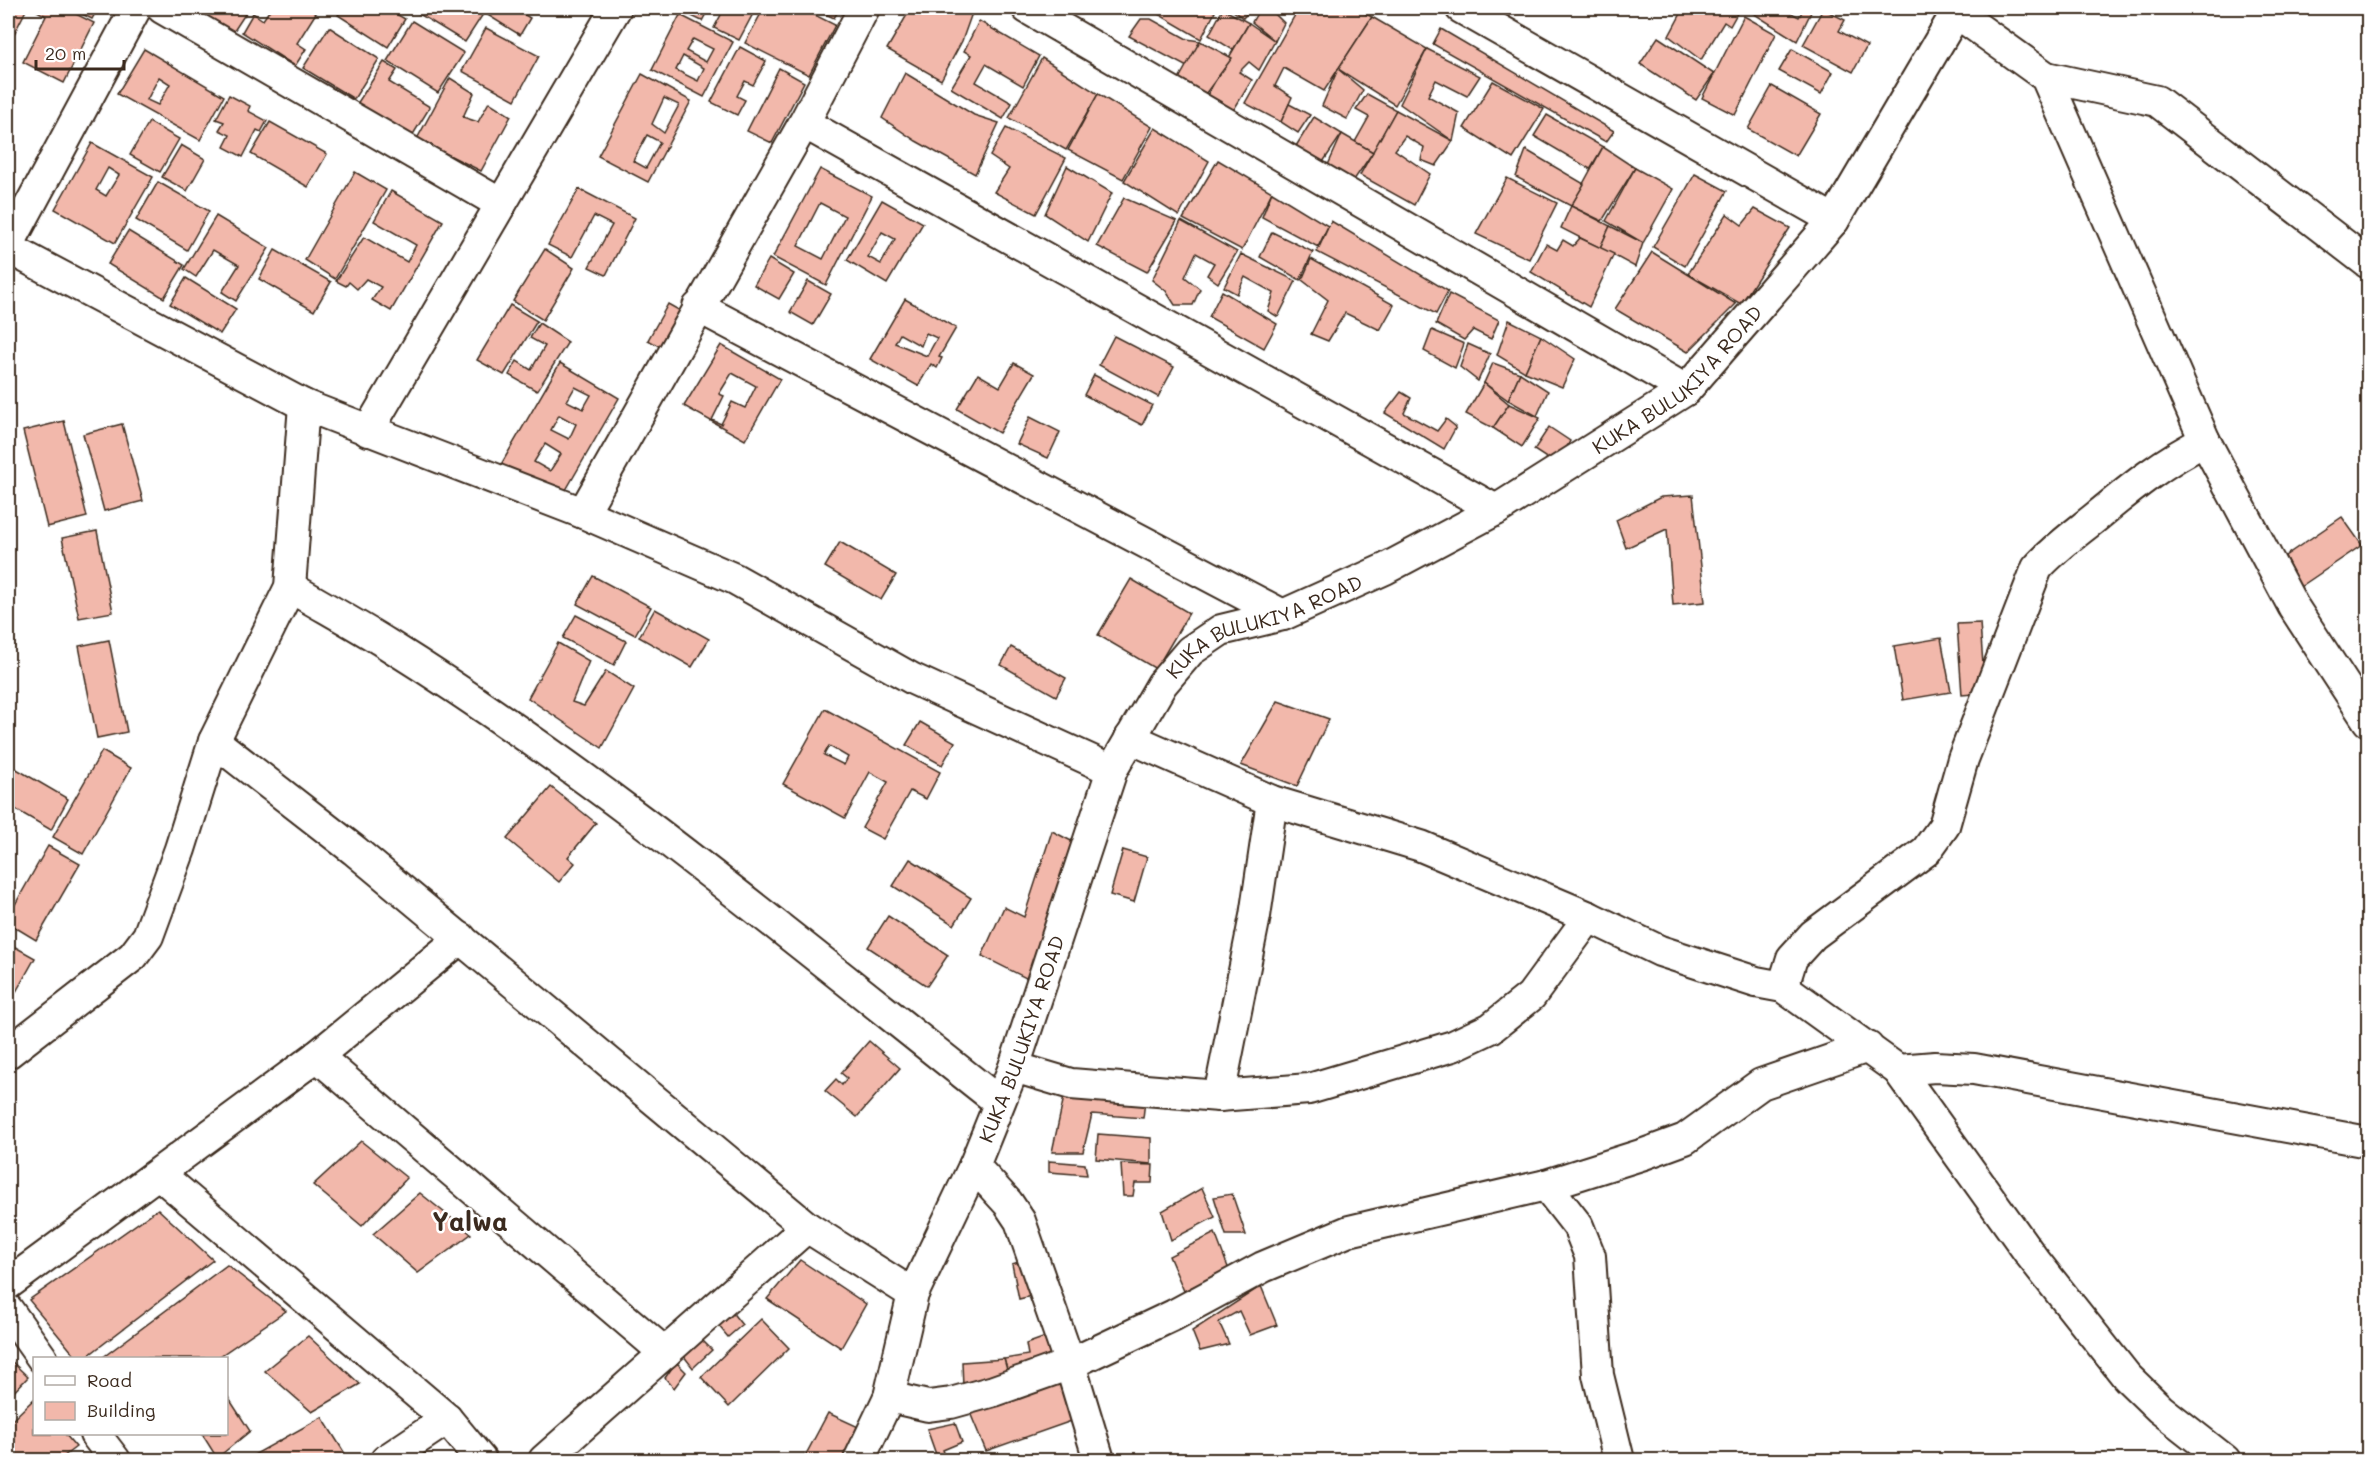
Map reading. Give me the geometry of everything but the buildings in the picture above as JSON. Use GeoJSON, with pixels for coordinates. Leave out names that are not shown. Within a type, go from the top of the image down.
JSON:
{"type":"FeatureCollection","features":[{"type":"Feature","properties":{"kind":"street"},"geometry":{"type":"LineString","coordinates":[[136,8],[8,247],[304,405],[583,513],[735,579],[913,679],[1112,770]]}},
{"type":"Feature","properties":{"kind":"street"},"geometry":{"type":"LineString","coordinates":[[162,8],[501,204]]}},
{"type":"Feature","properties":{"kind":"street"},"geometry":{"type":"LineString","coordinates":[[368,431],[616,8]]}},
{"type":"Feature","properties":{"kind":"street"},"geometry":{"type":"LineString","coordinates":[[583,513],[804,123],[864,8]]}},
{"type":"Feature","properties":{"kind":"street"},"geometry":{"type":"LineString","coordinates":[[1027,8],[1686,390]]}},
{"type":"Feature","properties":{"kind":"street"},"geometry":{"type":"LineString","coordinates":[[1471,10],[1834,220]]}},
{"type":"Feature","properties":{"kind":"street"},"geometry":{"type":"LineString","coordinates":[[1958,10],[2046,77],[2157,101],[2368,262]]}},
{"type":"Feature","properties":{"kind":"street","name":"KUKA BULUKIYA ROAD"},"geometry":{"type":"LineString","coordinates":[[859,1461],[889,1397],[913,1294],[974,1166],[1014,1067],[1112,770],[1162,684],[1190,651],[1221,630],[1284,615],[1385,569],[1496,510],[1686,390],[1834,220],[1958,10]]}},
{"type":"Feature","properties":{"kind":"street"},"geometry":{"type":"LineString","coordinates":[[2046,77],[2205,441],[2293,606],[2368,721]]}},
{"type":"Feature","properties":{"kind":"street"},"geometry":{"type":"LineString","coordinates":[[804,123],[1496,510]]}},
{"type":"Feature","properties":{"kind":"street"},"geometry":{"type":"LineString","coordinates":[[699,308],[1284,615]]}},
{"type":"Feature","properties":{"kind":"street"},"geometry":{"type":"LineString","coordinates":[[8,1053],[133,956],[148,936],[180,849],[214,741],[290,587],[304,405]]}},
{"type":"Feature","properties":{"kind":"street"},"geometry":{"type":"LineString","coordinates":[[1783,987],[1792,958],[1813,935],[1926,851],[1944,826],[1963,759],[2037,568],[2056,547],[2133,486],[2174,456],[2205,441]]}},
{"type":"Feature","properties":{"kind":"street"},"geometry":{"type":"LineString","coordinates":[[290,587],[387,644],[474,701],[658,834],[999,1102]]}},
{"type":"Feature","properties":{"kind":"street"},"geometry":{"type":"LineString","coordinates":[[1130,738],[1272,801],[1420,846],[1589,917],[1660,951],[1756,982],[1783,987],[1898,1070],[2032,1257],[2127,1377],[2160,1409],[2225,1461]]}},
{"type":"Feature","properties":{"kind":"street"},"geometry":{"type":"LineString","coordinates":[[214,741],[354,850],[807,1227],[913,1294]]}},
{"type":"Feature","properties":{"kind":"street"},"geometry":{"type":"LineString","coordinates":[[1219,1096],[1255,916],[1272,801]]}},
{"type":"Feature","properties":{"kind":"street"},"geometry":{"type":"LineString","coordinates":[[1014,1067],[1071,1084],[1219,1096],[1309,1089],[1453,1046],[1491,1028],[1531,996],[1589,917]]}},
{"type":"Feature","properties":{"kind":"street"},"geometry":{"type":"LineString","coordinates":[[8,1284],[317,1056],[461,938]]}},
{"type":"Feature","properties":{"kind":"street"},"geometry":{"type":"LineString","coordinates":[[889,1397],[928,1406],[951,1402],[994,1391],[1070,1364],[1174,1315],[1263,1267],[1349,1231],[1546,1185],[1685,1139],[1761,1084],[1868,1047]]}},
{"type":"Feature","properties":{"kind":"street"},"geometry":{"type":"LineString","coordinates":[[317,1056],[665,1353]]}},
{"type":"Feature","properties":{"kind":"street"},"geometry":{"type":"LineString","coordinates":[[1898,1070],[1935,1067],[1974,1069],[2368,1142]]}},
{"type":"Feature","properties":{"kind":"street"},"geometry":{"type":"LineString","coordinates":[[974,1166],[1008,1203],[1020,1221],[1070,1364],[1099,1461]]}},
{"type":"Feature","properties":{"kind":"street"},"geometry":{"type":"LineString","coordinates":[[159,1174],[447,1419],[481,1461]]}},
{"type":"Feature","properties":{"kind":"street"},"geometry":{"type":"LineString","coordinates":[[1546,1185],[1578,1226],[1590,1256],[1598,1375],[1619,1461]]}},
{"type":"Feature","properties":{"kind":"street"},"geometry":{"type":"LineString","coordinates":[[544,1461],[807,1227]]}},
{"type":"Feature","properties":{"kind":"street"},"geometry":{"type":"LineString","coordinates":[[8,1310],[41,1357]]}},
{"type":"Feature","properties":{"kind":"street"},"geometry":{"type":"LineString","coordinates":[[386,1461],[447,1419]]}},
{"type":"Feature","properties":{"kind":"street"},"geometry":{"type":"LineString","coordinates":[[96,1435],[115,1461]]}},
{"type":"Feature","properties":{"kind":"district","name":"Yalwa"},"geometry":{"type":"Point","coordinates":[470,1221]}}]}
